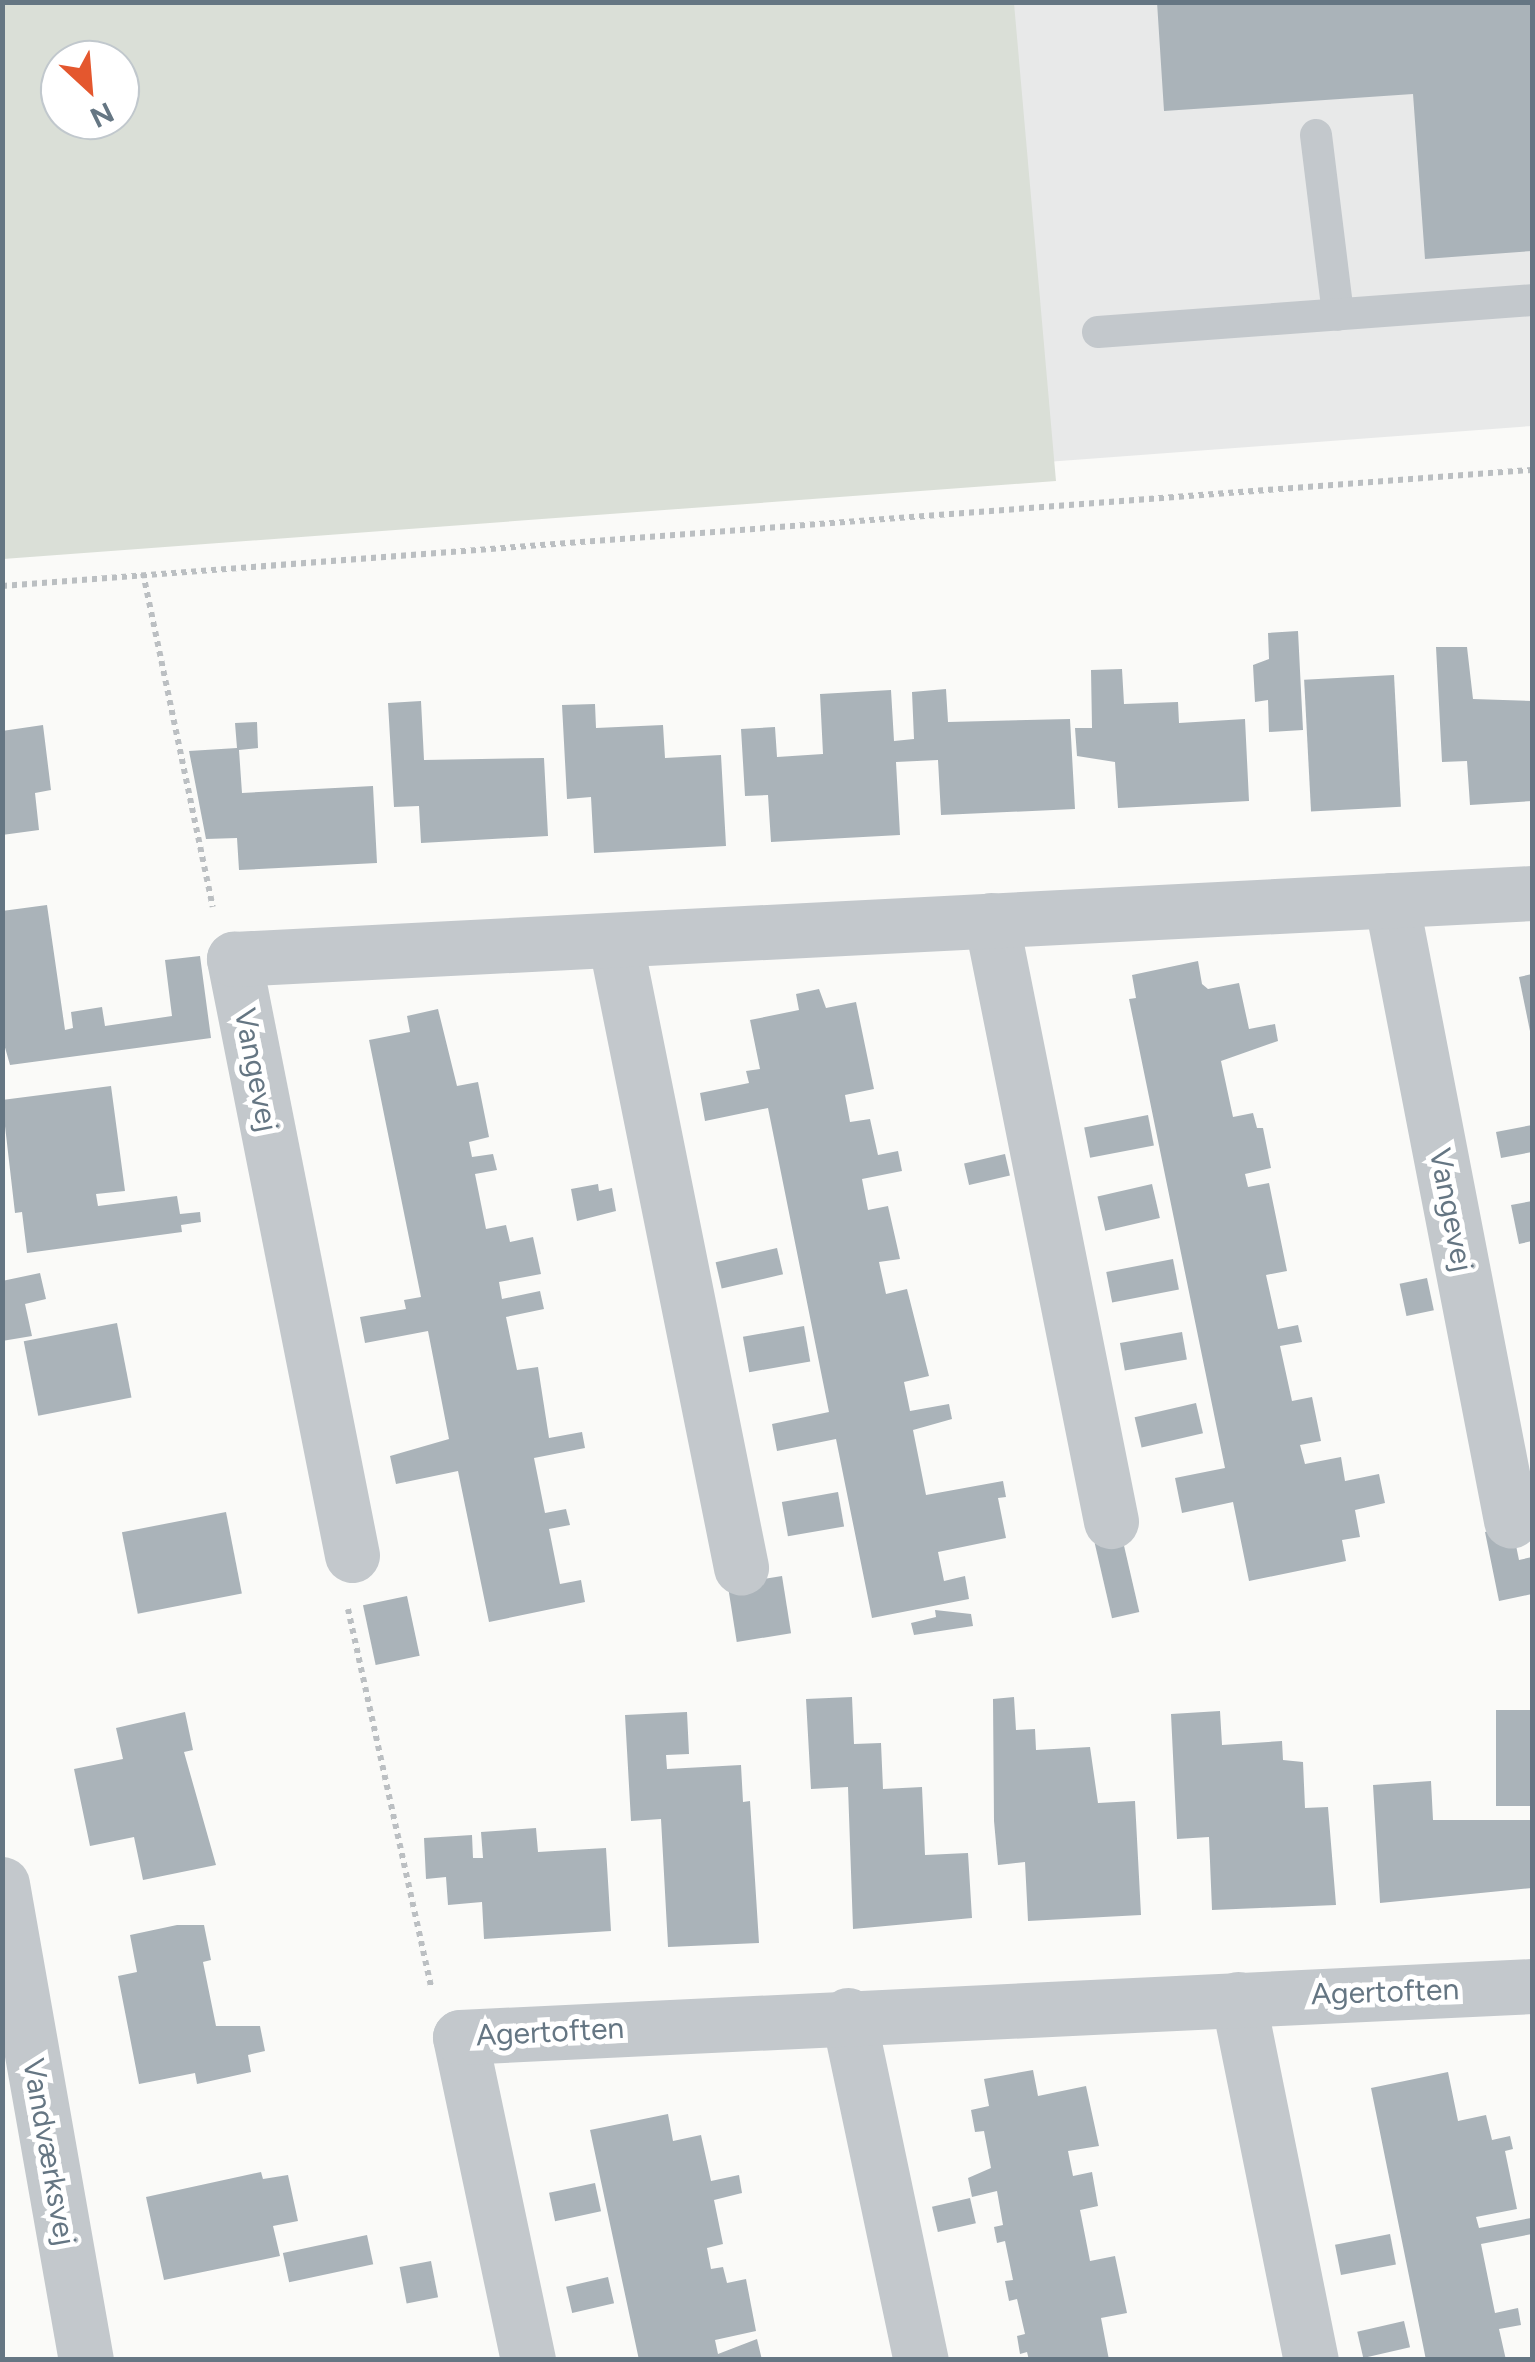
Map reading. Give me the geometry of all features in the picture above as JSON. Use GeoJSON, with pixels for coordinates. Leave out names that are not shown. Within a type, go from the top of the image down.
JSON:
{"type":"FeatureCollection","features":[{"type":"Feature","properties":{"kind":"street"},"geometry":{"type":"LineString","coordinates":[[234,959],[1532,893]]}},
{"type":"Feature","properties":{"kind":"street","name":"Vangevej"},"geometry":{"type":"LineString","coordinates":[[1391,900],[1511,1520]]}},
{"type":"Feature","properties":{"kind":"street"},"geometry":{"type":"LineString","coordinates":[[991,920],[1111,1521]]}},
{"type":"Feature","properties":{"kind":"street"},"geometry":{"type":"LineString","coordinates":[[615,940],[741,1566]]}},
{"type":"Feature","properties":{"kind":"street","name":"Vangevej"},"geometry":{"type":"LineString","coordinates":[[234,959],[352,1554]]}},
{"type":"Feature","properties":{"kind":"street","name":"Vandværksvej"},"geometry":{"type":"LineString","coordinates":[[2,1884],[86,2360]]}},
{"type":"Feature","properties":{"kind":"street","name":"Agertoften"},"geometry":{"type":"LineString","coordinates":[[528,2360],[460,2037],[848,2015],[1532,1986]]}},
{"type":"Feature","properties":{"kind":"street"},"geometry":{"type":"LineString","coordinates":[[1238,1999],[1311,2360]]}},
{"type":"Feature","properties":{"kind":"street"},"geometry":{"type":"LineString","coordinates":[[848,2015],[921,2360]]}},
{"type":"Feature","properties":{"kind":"lane"},"geometry":{"type":"LineString","coordinates":[[1316,135],[1338,315]]}},
{"type":"Feature","properties":{"kind":"lane"},"geometry":{"type":"LineString","coordinates":[[1098,332],[1532,300]]}},
{"type":"Feature","properties":{"kind":"path"},"geometry":{"type":"LineString","coordinates":[[2,586],[1532,470]]}},
{"type":"Feature","properties":{"kind":"path"},"geometry":{"type":"LineString","coordinates":[[143,573],[216,922],[234,959]]}},
{"type":"Feature","properties":{"kind":"path"},"geometry":{"type":"LineString","coordinates":[[352,1554],[343,1588],[436,2008],[460,2037]]}},
{"type":"Feature","properties":{"kind":"shaded area"},"geometry":{"type":"Polygon","coordinates":[[[3,2],[1014,3],[1056,481],[3,559],[3,2]]]}},
{"type":"Feature","properties":{"kind":"shaded area"},"geometry":{"type":"Polygon","coordinates":[[[946,3],[1532,3],[1532,426],[980,467],[946,3]]]}},
{"type":"Feature","properties":{"kind":"building"},"geometry":{"type":"Polygon","coordinates":[[[1157,2],[1532,4],[1532,251],[1425,259],[1413,94],[1164,111],[1157,2]]]}},
{"type":"Feature","properties":{"kind":"building"},"geometry":{"type":"Polygon","coordinates":[[[1298,631],[1303,730],[1269,732],[1268,700],[1255,702],[1253,665],[1269,659],[1268,633],[1298,631]]]}},
{"type":"Feature","properties":{"kind":"building"},"geometry":{"type":"Polygon","coordinates":[[[1436,647],[1467,647],[1473,699],[1532,701],[1532,801],[1470,805],[1467,761],[1442,762],[1436,647]]]}},
{"type":"Feature","properties":{"kind":"building"},"geometry":{"type":"Polygon","coordinates":[[[1122,669],[1124,704],[1178,702],[1179,723],[1245,719],[1249,801],[1118,808],[1115,762],[1077,756],[1075,728],[1092,728],[1091,670],[1122,669]]]}},
{"type":"Feature","properties":{"kind":"building"},"geometry":{"type":"Polygon","coordinates":[[[1394,675],[1401,807],[1311,812],[1304,680],[1394,675]]]}},
{"type":"Feature","properties":{"kind":"building"},"geometry":{"type":"Polygon","coordinates":[[[946,689],[948,722],[1070,719],[1075,809],[941,815],[938,760],[896,762],[900,835],[771,842],[768,795],[745,796],[741,729],[775,727],[777,757],[823,754],[820,694],[891,690],[894,741],[914,739],[912,692],[946,689]]]}},
{"type":"Feature","properties":{"kind":"building"},"geometry":{"type":"Polygon","coordinates":[[[421,701],[424,760],[544,758],[548,836],[421,843],[419,806],[394,807],[388,703],[421,701]]]}},
{"type":"Feature","properties":{"kind":"building"},"geometry":{"type":"Polygon","coordinates":[[[595,704],[596,728],[663,725],[665,758],[721,755],[726,846],[594,853],[591,797],[567,799],[562,705],[595,704]]]}},
{"type":"Feature","properties":{"kind":"building"},"geometry":{"type":"Polygon","coordinates":[[[257,722],[258,748],[239,750],[242,793],[373,786],[377,863],[239,870],[237,838],[206,839],[189,751],[237,748],[235,723],[257,722]]]}},
{"type":"Feature","properties":{"kind":"building"},"geometry":{"type":"Polygon","coordinates":[[[43,725],[51,790],[35,793],[39,830],[2,835],[2,731],[43,725]]]}},
{"type":"Feature","properties":{"kind":"building"},"geometry":{"type":"Polygon","coordinates":[[[47,905],[65,1030],[73,1028],[71,1012],[102,1007],[105,1026],[172,1016],[165,960],[200,956],[211,1038],[10,1065],[2,1037],[2,911],[47,905]]]}},
{"type":"Feature","properties":{"kind":"building"},"geometry":{"type":"Polygon","coordinates":[[[1198,961],[1202,984],[1208,989],[1239,983],[1249,1029],[1275,1024],[1278,1041],[1221,1061],[1233,1117],[1253,1113],[1257,1128],[1263,1128],[1271,1168],[1245,1174],[1248,1187],[1269,1183],[1287,1271],[1266,1275],[1278,1329],[1298,1325],[1302,1342],[1280,1346],[1292,1401],[1312,1397],[1321,1441],[1300,1445],[1305,1464],[1341,1457],[1345,1481],[1379,1474],[1385,1503],[1355,1510],[1360,1537],[1342,1540],[1346,1561],[1249,1581],[1233,1502],[1182,1513],[1175,1478],[1225,1468],[1129,999],[1136,998],[1132,975],[1198,961]]]}},
{"type":"Feature","properties":{"kind":"building"},"geometry":{"type":"Polygon","coordinates":[[[1532,974],[1532,1036],[1531,1036],[1519,977],[1532,974]]]}},
{"type":"Feature","properties":{"kind":"building"},"geometry":{"type":"Polygon","coordinates":[[[819,989],[826,1008],[856,1002],[874,1089],[845,1095],[850,1122],[870,1119],[878,1155],[898,1151],[902,1171],[862,1179],[868,1210],[888,1206],[900,1259],[879,1262],[886,1294],[907,1289],[929,1376],[904,1382],[910,1411],[949,1404],[952,1419],[913,1430],[926,1495],[1003,1481],[1006,1497],[998,1498],[1006,1538],[938,1552],[944,1581],[965,1576],[969,1599],[872,1618],[836,1439],[777,1451],[772,1424],[829,1412],[768,1108],[705,1121],[700,1093],[749,1083],[746,1071],[760,1069],[750,1020],[799,1010],[796,994],[819,989]]]}},
{"type":"Feature","properties":{"kind":"building"},"geometry":{"type":"Polygon","coordinates":[[[438,1009],[457,1086],[478,1082],[489,1137],[469,1142],[472,1157],[493,1154],[497,1170],[475,1174],[486,1229],[506,1225],[510,1242],[533,1237],[541,1274],[499,1282],[502,1299],[540,1291],[544,1309],[506,1317],[517,1370],[538,1367],[549,1438],[582,1432],[585,1448],[534,1458],[545,1513],[566,1509],[570,1525],[549,1529],[560,1584],[581,1580],[585,1602],[489,1622],[458,1471],[396,1484],[390,1456],[449,1439],[428,1331],[365,1343],[360,1317],[406,1309],[404,1300],[421,1297],[369,1040],[410,1032],[407,1016],[438,1009]]]}},
{"type":"Feature","properties":{"kind":"building"},"geometry":{"type":"Polygon","coordinates":[[[111,1086],[125,1191],[96,1194],[98,1206],[177,1196],[180,1214],[200,1212],[201,1222],[181,1225],[182,1232],[27,1253],[22,1212],[15,1213],[2,1100],[111,1086]]]}},
{"type":"Feature","properties":{"kind":"building"},"geometry":{"type":"Polygon","coordinates":[[[1148,1115],[1154,1145],[1090,1158],[1084,1127],[1148,1115]]]}},
{"type":"Feature","properties":{"kind":"building"},"geometry":{"type":"Polygon","coordinates":[[[1532,1125],[1532,1152],[1501,1158],[1496,1132],[1532,1125]]]}},
{"type":"Feature","properties":{"kind":"building"},"geometry":{"type":"Polygon","coordinates":[[[1005,1154],[1010,1175],[969,1185],[964,1163],[1005,1154]]]}},
{"type":"Feature","properties":{"kind":"building"},"geometry":{"type":"Polygon","coordinates":[[[598,1184],[599,1191],[612,1188],[616,1211],[577,1221],[571,1189],[598,1184]]]}},
{"type":"Feature","properties":{"kind":"building"},"geometry":{"type":"Polygon","coordinates":[[[1152,1184],[1160,1218],[1105,1231],[1097,1197],[1152,1184]]]}},
{"type":"Feature","properties":{"kind":"building"},"geometry":{"type":"Polygon","coordinates":[[[1532,1201],[1532,1241],[1519,1244],[1511,1205],[1532,1201]]]}},
{"type":"Feature","properties":{"kind":"building"},"geometry":{"type":"Polygon","coordinates":[[[777,1248],[783,1274],[722,1288],[716,1262],[777,1248]]]}},
{"type":"Feature","properties":{"kind":"building"},"geometry":{"type":"Polygon","coordinates":[[[1173,1259],[1179,1289],[1112,1302],[1106,1272],[1173,1259]]]}},
{"type":"Feature","properties":{"kind":"building"},"geometry":{"type":"Polygon","coordinates":[[[40,1273],[46,1299],[25,1304],[32,1336],[2,1341],[2,1281],[40,1273]]]}},
{"type":"Feature","properties":{"kind":"building"},"geometry":{"type":"Polygon","coordinates":[[[1427,1278],[1434,1310],[1406,1316],[1400,1284],[1427,1278]]]}},
{"type":"Feature","properties":{"kind":"building"},"geometry":{"type":"Polygon","coordinates":[[[117,1323],[132,1398],[38,1416],[24,1341],[117,1323]]]}},
{"type":"Feature","properties":{"kind":"building"},"geometry":{"type":"Polygon","coordinates":[[[804,1326],[810,1361],[749,1372],[743,1337],[804,1326]]]}},
{"type":"Feature","properties":{"kind":"building"},"geometry":{"type":"Polygon","coordinates":[[[1182,1332],[1187,1360],[1125,1371],[1120,1343],[1182,1332]]]}},
{"type":"Feature","properties":{"kind":"building"},"geometry":{"type":"Polygon","coordinates":[[[1196,1403],[1203,1433],[1142,1447],[1135,1417],[1196,1403]]]}},
{"type":"Feature","properties":{"kind":"building"},"geometry":{"type":"Polygon","coordinates":[[[838,1492],[844,1526],[788,1536],[782,1502],[838,1492]]]}},
{"type":"Feature","properties":{"kind":"building"},"geometry":{"type":"Polygon","coordinates":[[[226,1512],[242,1593],[138,1614],[122,1532],[226,1512]]]}},
{"type":"Feature","properties":{"kind":"building"},"geometry":{"type":"Polygon","coordinates":[[[1512,1526],[1519,1560],[1532,1557],[1532,1594],[1499,1601],[1485,1532],[1512,1526]]]}},
{"type":"Feature","properties":{"kind":"building"},"geometry":{"type":"Polygon","coordinates":[[[1122,1537],[1139,1612],[1112,1618],[1095,1543],[1122,1537]]]}},
{"type":"Feature","properties":{"kind":"building"},"geometry":{"type":"Polygon","coordinates":[[[782,1576],[791,1633],[737,1642],[728,1585],[782,1576]]]}},
{"type":"Feature","properties":{"kind":"building"},"geometry":{"type":"Polygon","coordinates":[[[407,1596],[420,1656],[376,1665],[363,1605],[407,1596]]]}},
{"type":"Feature","properties":{"kind":"building"},"geometry":{"type":"Polygon","coordinates":[[[935,1610],[971,1614],[973,1626],[914,1635],[911,1623],[936,1617],[935,1610]]]}},
{"type":"Feature","properties":{"kind":"building"},"geometry":{"type":"Polygon","coordinates":[[[852,1697],[854,1744],[881,1743],[883,1789],[922,1787],[925,1855],[968,1853],[972,1918],[853,1929],[848,1787],[811,1789],[806,1699],[852,1697]]]}},
{"type":"Feature","properties":{"kind":"building"},"geometry":{"type":"Polygon","coordinates":[[[1014,1697],[1016,1730],[1035,1729],[1036,1750],[1090,1747],[1098,1803],[1135,1801],[1141,1915],[1028,1921],[1025,1862],[998,1865],[994,1821],[993,1699],[1014,1697]]]}},
{"type":"Feature","properties":{"kind":"building"},"geometry":{"type":"Polygon","coordinates":[[[1496,1710],[1532,1710],[1532,1806],[1496,1806],[1496,1710]]]}},
{"type":"Feature","properties":{"kind":"building"},"geometry":{"type":"Polygon","coordinates":[[[1220,1711],[1222,1745],[1282,1741],[1283,1760],[1303,1762],[1305,1808],[1328,1807],[1336,1905],[1212,1910],[1209,1837],[1177,1839],[1171,1714],[1220,1711]]]}},
{"type":"Feature","properties":{"kind":"building"},"geometry":{"type":"Polygon","coordinates":[[[185,1712],[193,1750],[184,1752],[216,1865],[143,1880],[134,1837],[90,1846],[74,1769],[123,1759],[116,1728],[185,1712]]]}},
{"type":"Feature","properties":{"kind":"building"},"geometry":{"type":"Polygon","coordinates":[[[687,1712],[689,1754],[666,1755],[667,1769],[741,1765],[743,1802],[750,1801],[759,1943],[668,1947],[661,1819],[631,1821],[625,1715],[687,1712]]]}},
{"type":"Feature","properties":{"kind":"building"},"geometry":{"type":"Polygon","coordinates":[[[1431,1781],[1433,1820],[1532,1820],[1532,1888],[1380,1903],[1373,1785],[1431,1781]]]}},
{"type":"Feature","properties":{"kind":"building"},"geometry":{"type":"Polygon","coordinates":[[[536,1828],[538,1852],[606,1848],[611,1931],[484,1939],[482,1902],[448,1905],[446,1877],[426,1879],[424,1838],[472,1835],[473,1858],[483,1858],[481,1832],[536,1828]]]}},
{"type":"Feature","properties":{"kind":"building"},"geometry":{"type":"Polygon","coordinates":[[[177,1925],[204,1925],[211,1960],[203,1962],[216,2026],[260,2026],[265,2051],[248,2055],[251,2072],[197,2084],[195,2073],[139,2084],[118,1976],[137,1972],[130,1935],[177,1925]]]}},
{"type":"Feature","properties":{"kind":"building"},"geometry":{"type":"Polygon","coordinates":[[[1033,2070],[1038,2096],[1086,2086],[1099,2146],[1068,2151],[1073,2176],[1092,2172],[1098,2206],[1080,2210],[1090,2261],[1115,2256],[1127,2313],[1101,2318],[1109,2360],[1029,2360],[1027,2352],[1020,2354],[1017,2336],[1025,2334],[1017,2299],[1009,2301],[1005,2281],[1013,2280],[1005,2241],[997,2243],[994,2227],[1003,2225],[997,2191],[972,2197],[968,2178],[991,2168],[984,2131],[975,2132],[971,2110],[989,2106],[984,2079],[1033,2070]]]}},
{"type":"Feature","properties":{"kind":"building"},"geometry":{"type":"Polygon","coordinates":[[[1448,2072],[1458,2121],[1486,2115],[1492,2140],[1510,2136],[1513,2149],[1505,2151],[1517,2209],[1476,2217],[1479,2228],[1531,2218],[1532,2234],[1481,2244],[1495,2313],[1518,2308],[1521,2325],[1499,2329],[1506,2360],[1426,2360],[1371,2088],[1448,2072]]]}},
{"type":"Feature","properties":{"kind":"building"},"geometry":{"type":"Polygon","coordinates":[[[668,2114],[673,2141],[701,2135],[711,2181],[739,2175],[742,2193],[714,2200],[723,2244],[707,2248],[711,2269],[723,2267],[727,2283],[746,2279],[756,2331],[715,2340],[718,2354],[757,2339],[762,2360],[639,2360],[590,2130],[668,2114]]]}},
{"type":"Feature","properties":{"kind":"building"},"geometry":{"type":"Polygon","coordinates":[[[261,2172],[263,2179],[288,2175],[298,2221],[273,2226],[280,2256],[164,2280],[146,2197],[261,2172]]]}},
{"type":"Feature","properties":{"kind":"building"},"geometry":{"type":"Polygon","coordinates":[[[595,2183],[601,2211],[555,2221],[549,2193],[595,2183]]]}},
{"type":"Feature","properties":{"kind":"building"},"geometry":{"type":"Polygon","coordinates":[[[970,2198],[976,2223],[938,2232],[932,2207],[970,2198]]]}},
{"type":"Feature","properties":{"kind":"building"},"geometry":{"type":"Polygon","coordinates":[[[1390,2234],[1396,2264],[1341,2275],[1335,2245],[1390,2234]]]}},
{"type":"Feature","properties":{"kind":"building"},"geometry":{"type":"Polygon","coordinates":[[[367,2235],[373,2264],[289,2282],[283,2253],[367,2235]]]}},
{"type":"Feature","properties":{"kind":"building"},"geometry":{"type":"Polygon","coordinates":[[[431,2261],[438,2297],[407,2303],[400,2267],[431,2261]]]}},
{"type":"Feature","properties":{"kind":"building"},"geometry":{"type":"Polygon","coordinates":[[[608,2277],[614,2303],[572,2313],[566,2287],[608,2277]]]}},
{"type":"Feature","properties":{"kind":"building"},"geometry":{"type":"Polygon","coordinates":[[[1404,2321],[1410,2347],[1363,2358],[1357,2332],[1404,2321]]]}}]}
